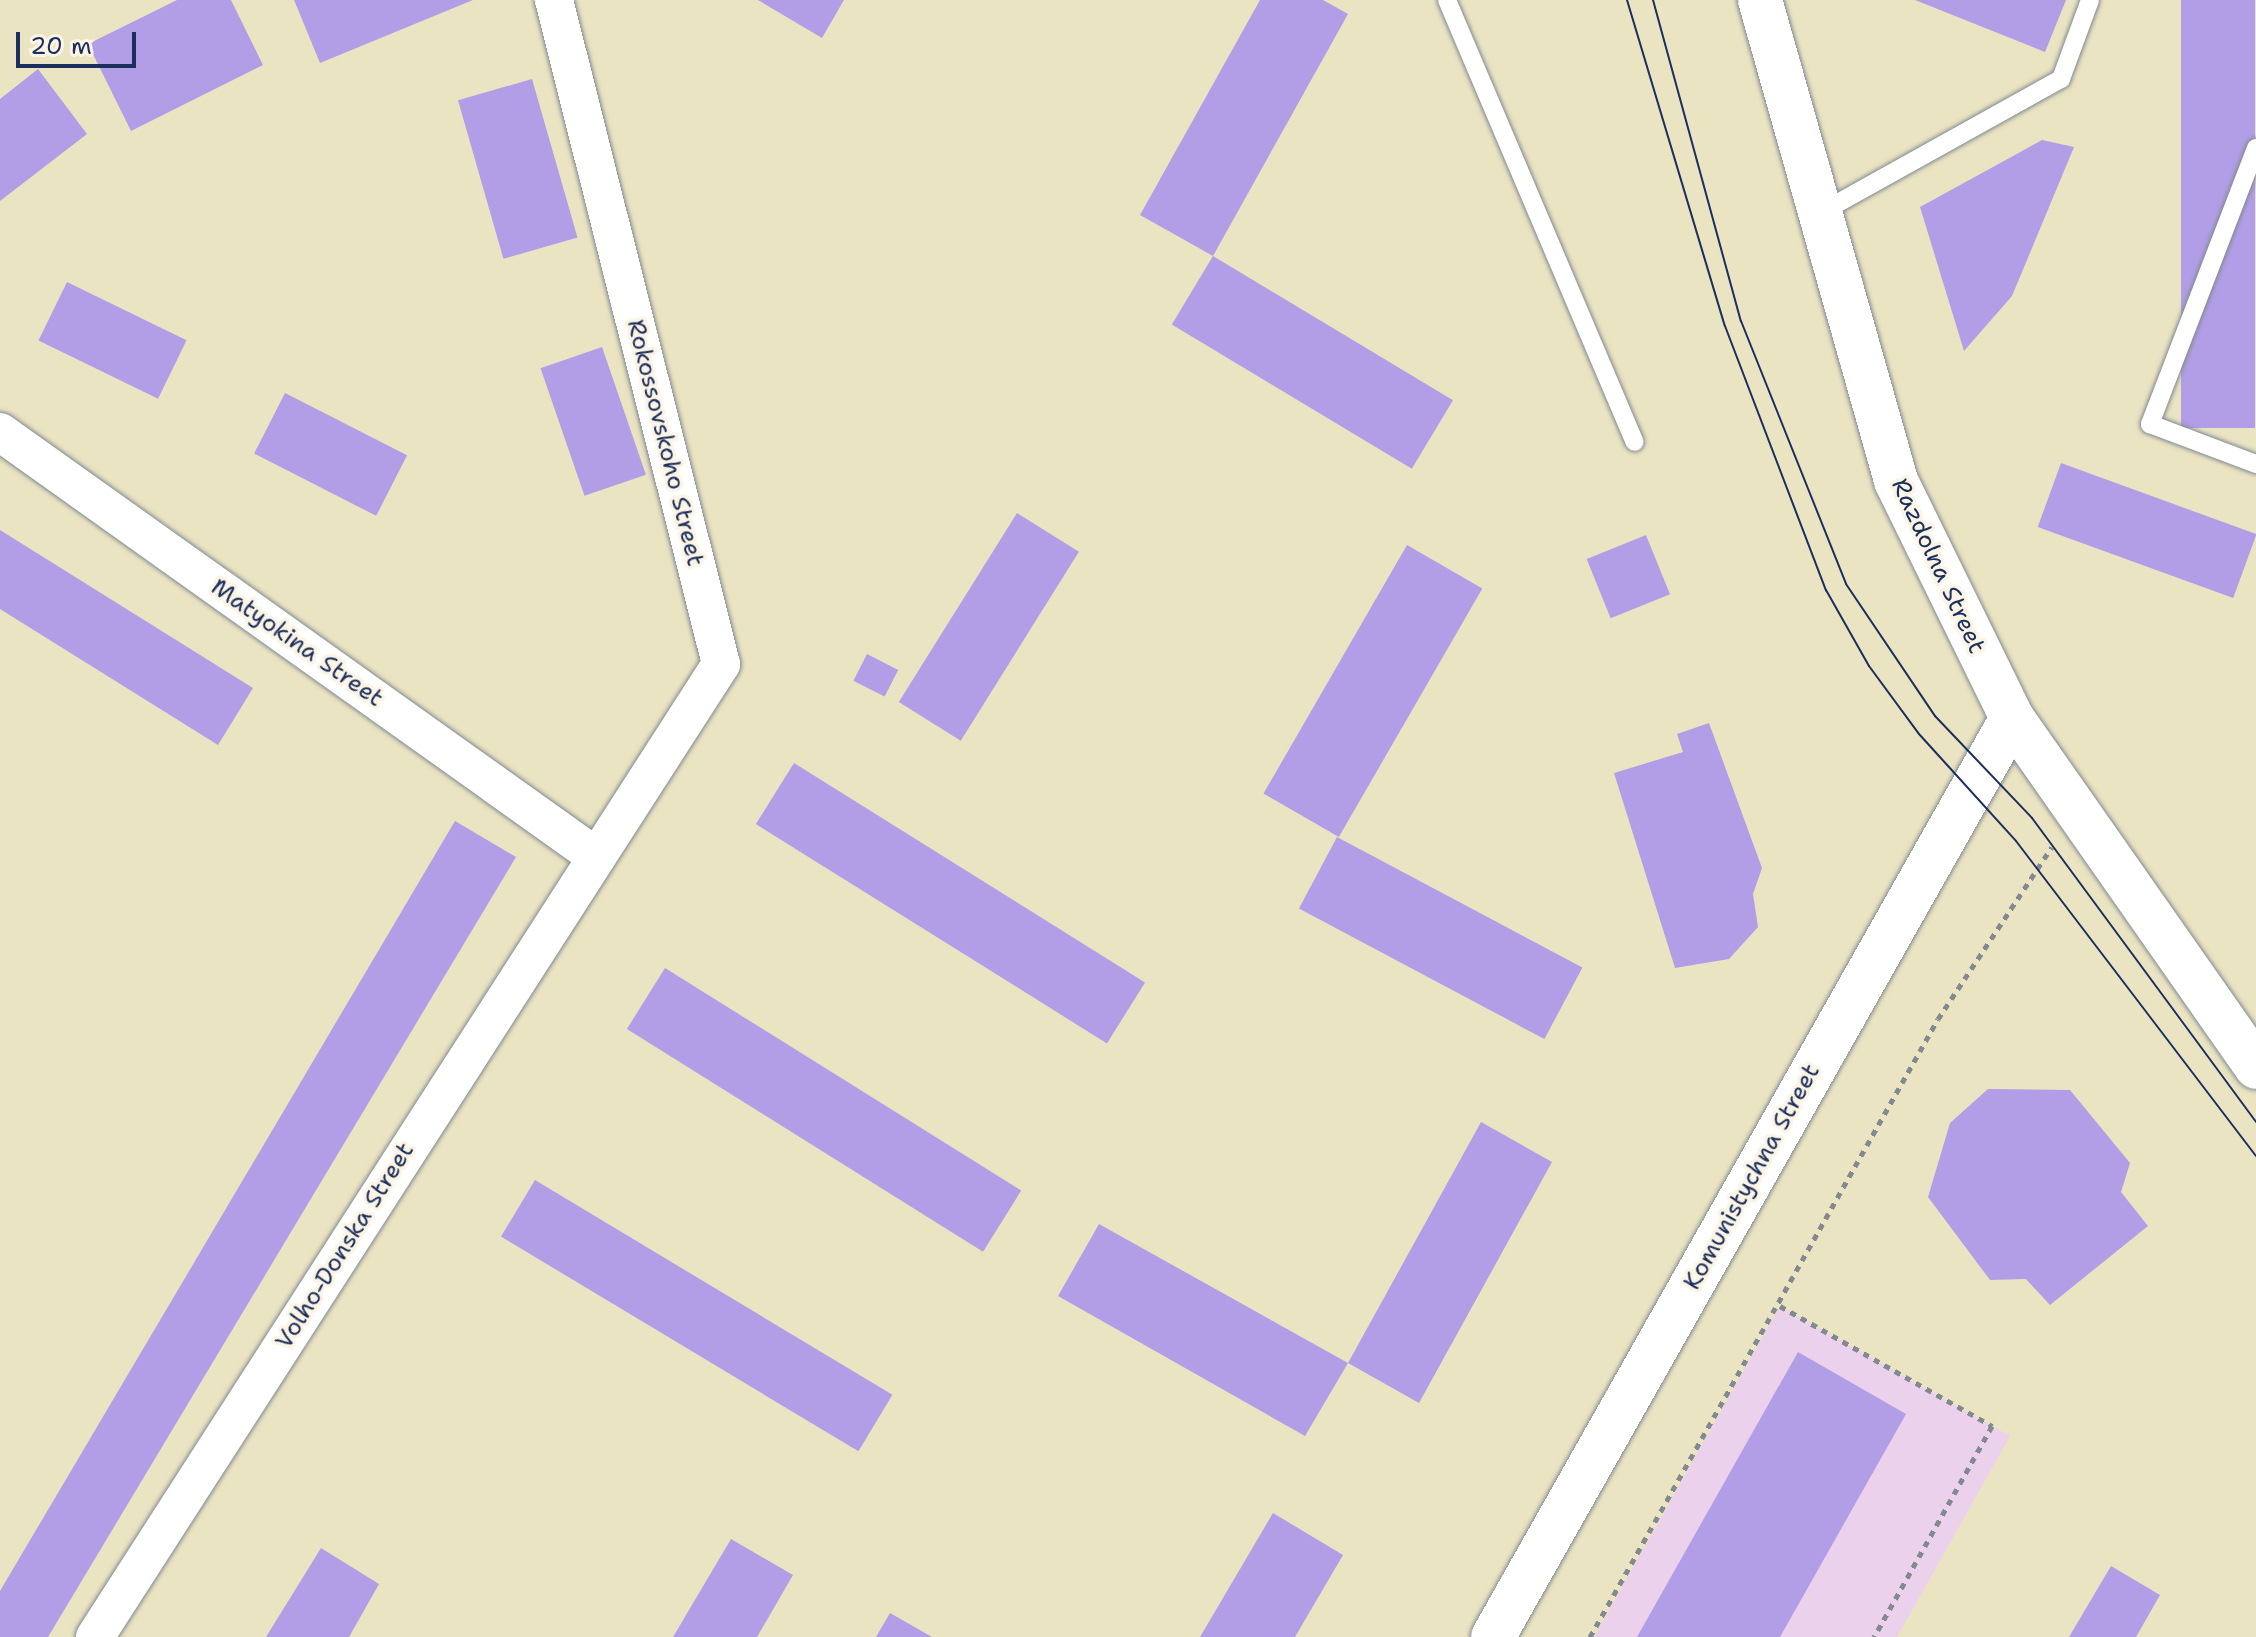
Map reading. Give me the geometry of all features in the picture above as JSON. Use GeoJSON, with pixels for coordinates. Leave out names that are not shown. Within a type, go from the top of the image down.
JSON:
{"type":"FeatureCollection","features":[{"type":"Feature","properties":{"kind":"street","name":"Rokossovskoho Street"},"geometry":{"type":"LineString","coordinates":[[554,0],[721,664],[594,855]]}},
{"type":"Feature","properties":{"kind":"street","name":"Razdolna Street"},"geometry":{"type":"LineString","coordinates":[[1760,0],[1896,481],[2012,718],[2256,1067]]}},
{"type":"Feature","properties":{"kind":"street","name":"Matyokina Street"},"geometry":{"type":"LineString","coordinates":[[0,432],[594,855]]}},
{"type":"Feature","properties":{"kind":"street","name":"Komunistychna Street"},"geometry":{"type":"LineString","coordinates":[[1493,1637],[2012,718]]}},
{"type":"Feature","properties":{"kind":"street","name":"Volho-Donska Street"},"geometry":{"type":"LineString","coordinates":[[95,1637],[594,855]]}},
{"type":"Feature","properties":{"kind":"lane"},"geometry":{"type":"LineString","coordinates":[[1447,0],[1635,442]]}},
{"type":"Feature","properties":{"kind":"lane"},"geometry":{"type":"LineString","coordinates":[[1820,213],[2061,79],[2090,0]]}},
{"type":"Feature","properties":{"kind":"lane"},"geometry":{"type":"LineString","coordinates":[[2256,148],[2150,424],[2256,464]]}},
{"type":"Feature","properties":{"kind":"path"},"geometry":{"type":"LineString","coordinates":[[1590,1637],[1938,1019],[2076,810]]}},
{"type":"Feature","properties":{"kind":"path"},"geometry":{"type":"LineString","coordinates":[[1780,1306],[1992,1426],[1874,1637]]}},
{"type":"Feature","properties":{"kind":"shaded area"},"geometry":{"type":"Polygon","coordinates":[[[1780,1306],[2010,1436],[1897,1637],[1594,1637],[1780,1306]]]}},
{"type":"Feature","properties":{"kind":"building"},"geometry":{"type":"Polygon","coordinates":[[[177,0],[231,0],[263,65],[131,131],[88,44],[177,0]]]}},
{"type":"Feature","properties":{"kind":"building"},"geometry":{"type":"Polygon","coordinates":[[[294,0],[473,0],[320,63],[294,0]]]}},
{"type":"Feature","properties":{"kind":"building"},"geometry":{"type":"Polygon","coordinates":[[[758,0],[844,0],[822,38],[758,0]]]}},
{"type":"Feature","properties":{"kind":"building"},"geometry":{"type":"Polygon","coordinates":[[[1260,0],[1323,0],[1348,14],[1213,256],[1140,215],[1260,0]]]}},
{"type":"Feature","properties":{"kind":"building"},"geometry":{"type":"Polygon","coordinates":[[[1915,0],[2066,0],[2045,52],[1915,0]]]}},
{"type":"Feature","properties":{"kind":"building"},"geometry":{"type":"Polygon","coordinates":[[[2181,0],[2255,0],[2255,428],[2181,428],[2181,0]]]}},
{"type":"Feature","properties":{"kind":"building"},"geometry":{"type":"Polygon","coordinates":[[[38,69],[87,134],[0,201],[0,99],[38,69]]]}},
{"type":"Feature","properties":{"kind":"building"},"geometry":{"type":"Polygon","coordinates":[[[532,79],[577,238],[503,259],[458,100],[532,79]]]}},
{"type":"Feature","properties":{"kind":"building"},"geometry":{"type":"Polygon","coordinates":[[[2042,140],[2074,147],[2012,296],[1964,351],[1920,207],[2042,140]]]}},
{"type":"Feature","properties":{"kind":"building"},"geometry":{"type":"Polygon","coordinates":[[[1213,256],[1453,400],[1412,469],[1172,325],[1213,256]]]}},
{"type":"Feature","properties":{"kind":"building"},"geometry":{"type":"Polygon","coordinates":[[[67,282],[187,340],[158,399],[39,340],[67,282]]]}},
{"type":"Feature","properties":{"kind":"building"},"geometry":{"type":"Polygon","coordinates":[[[602,347],[646,475],[584,496],[541,368],[602,347]]]}},
{"type":"Feature","properties":{"kind":"building"},"geometry":{"type":"Polygon","coordinates":[[[285,393],[407,455],[376,516],[254,454],[285,393]]]}},
{"type":"Feature","properties":{"kind":"building"},"geometry":{"type":"Polygon","coordinates":[[[2061,463],[2256,534],[2233,598],[2038,527],[2061,463]]]}},
{"type":"Feature","properties":{"kind":"building"},"geometry":{"type":"Polygon","coordinates":[[[1017,513],[1079,552],[961,741],[899,702],[1017,513]]]}},
{"type":"Feature","properties":{"kind":"building"},"geometry":{"type":"Polygon","coordinates":[[[0,530],[253,688],[218,745],[0,609],[0,530]]]}},
{"type":"Feature","properties":{"kind":"building"},"geometry":{"type":"Polygon","coordinates":[[[1646,535],[1670,594],[1611,618],[1587,559],[1646,535]]]}},
{"type":"Feature","properties":{"kind":"building"},"geometry":{"type":"Polygon","coordinates":[[[1407,545],[1482,588],[1339,837],[1264,794],[1407,545]]]}},
{"type":"Feature","properties":{"kind":"building"},"geometry":{"type":"Polygon","coordinates":[[[867,654],[898,670],[885,697],[853,681],[867,654]]]}},
{"type":"Feature","properties":{"kind":"building"},"geometry":{"type":"Polygon","coordinates":[[[1709,723],[1762,868],[1753,894],[1758,927],[1729,959],[1675,968],[1614,773],[1683,752],[1677,734],[1709,723]]]}},
{"type":"Feature","properties":{"kind":"building"},"geometry":{"type":"Polygon","coordinates":[[[794,763],[1145,982],[1107,1043],[756,824],[794,763]]]}},
{"type":"Feature","properties":{"kind":"building"},"geometry":{"type":"Polygon","coordinates":[[[455,821],[516,857],[48,1637],[0,1637],[0,1591],[455,821]]]}},
{"type":"Feature","properties":{"kind":"building"},"geometry":{"type":"Polygon","coordinates":[[[1337,837],[1582,968],[1544,1039],[1299,909],[1337,837]]]}},
{"type":"Feature","properties":{"kind":"building"},"geometry":{"type":"Polygon","coordinates":[[[665,968],[1021,1191],[983,1252],[627,1029],[665,968]]]}},
{"type":"Feature","properties":{"kind":"building"},"geometry":{"type":"Polygon","coordinates":[[[1988,1089],[2070,1090],[2130,1163],[2121,1192],[2148,1226],[2050,1305],[2026,1279],[1990,1280],[1928,1197],[1950,1123],[1988,1089]]]}},
{"type":"Feature","properties":{"kind":"building"},"geometry":{"type":"Polygon","coordinates":[[[1481,1122],[1552,1162],[1419,1403],[1348,1363],[1481,1122]]]}},
{"type":"Feature","properties":{"kind":"building"},"geometry":{"type":"Polygon","coordinates":[[[535,1180],[892,1395],[858,1451],[501,1237],[535,1180]]]}},
{"type":"Feature","properties":{"kind":"building"},"geometry":{"type":"Polygon","coordinates":[[[1099,1224],[1348,1363],[1305,1436],[1058,1296],[1099,1224]]]}},
{"type":"Feature","properties":{"kind":"building"},"geometry":{"type":"Polygon","coordinates":[[[1798,1352],[1906,1414],[1780,1637],[1637,1637],[1798,1352]]]}},
{"type":"Feature","properties":{"kind":"building"},"geometry":{"type":"Polygon","coordinates":[[[1273,1513],[1343,1555],[1295,1637],[1200,1637],[1273,1513]]]}},
{"type":"Feature","properties":{"kind":"building"},"geometry":{"type":"Polygon","coordinates":[[[731,1539],[793,1575],[757,1637],[673,1637],[731,1539]]]}},
{"type":"Feature","properties":{"kind":"building"},"geometry":{"type":"Polygon","coordinates":[[[321,1548],[379,1584],[349,1637],[266,1637],[321,1548]]]}},
{"type":"Feature","properties":{"kind":"building"},"geometry":{"type":"Polygon","coordinates":[[[2111,1566],[2160,1595],[2136,1637],[2069,1637],[2111,1566]]]}},
{"type":"Feature","properties":{"kind":"building"},"geometry":{"type":"Polygon","coordinates":[[[890,1613],[932,1637],[876,1637],[890,1613]]]}},
{"type":"Feature","properties":{"kind":"tram line"},"geometry":{"type":"LineString","coordinates":[[1627,0],[1725,326],[1826,590],[1869,666],[1919,734],[2016,841],[2256,1156]]}},
{"type":"Feature","properties":{"kind":"tram line"},"geometry":{"type":"LineString","coordinates":[[1653,0],[1741,321],[1846,584],[1935,716],[2032,818],[2256,1122]]}}]}
